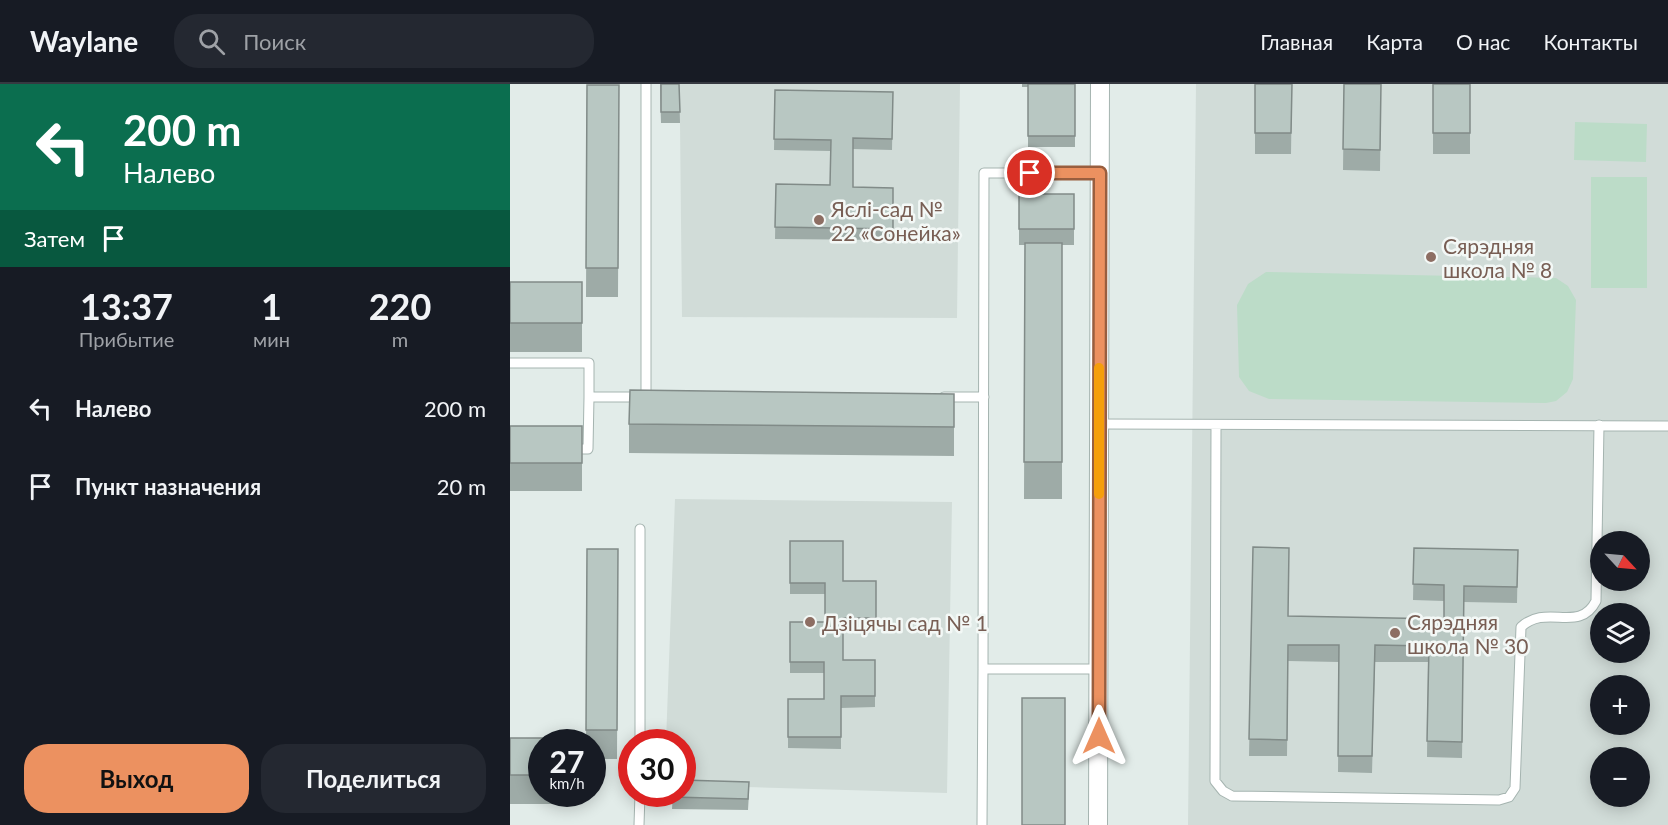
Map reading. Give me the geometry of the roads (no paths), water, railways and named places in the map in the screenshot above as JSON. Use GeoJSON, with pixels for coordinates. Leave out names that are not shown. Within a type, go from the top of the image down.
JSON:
{"type":"FeatureCollection","features":[{"type":"Feature","properties":{"kind":"street"},"geometry":{"type":"LineString","coordinates":[[1098,825],[1100,84]]}},
{"type":"Feature","properties":{"kind":"lane"},"geometry":{"type":"LineString","coordinates":[[646,84],[646,397]]}},
{"type":"Feature","properties":{"kind":"lane"},"geometry":{"type":"LineString","coordinates":[[982,825],[984,173],[1100,173]]}},
{"type":"Feature","properties":{"kind":"lane"},"geometry":{"type":"LineString","coordinates":[[510,363],[589,363],[588,449],[554,449]]}},
{"type":"Feature","properties":{"kind":"lane"},"geometry":{"type":"LineString","coordinates":[[589,397],[657,397]]}},
{"type":"Feature","properties":{"kind":"lane"},"geometry":{"type":"LineString","coordinates":[[937,397],[984,397]]}},
{"type":"Feature","properties":{"kind":"lane"},"geometry":{"type":"LineString","coordinates":[[1099,424],[1668,426]]}},
{"type":"Feature","properties":{"kind":"lane"},"geometry":{"type":"LineString","coordinates":[[1216,425],[1215,781],[1222,791],[1232,796],[1498,800],[1509,797],[1515,788],[1521,627],[1537,616],[1580,617],[1592,610],[1596,601],[1599,425]]}},
{"type":"Feature","properties":{"kind":"lane"},"geometry":{"type":"LineString","coordinates":[[640,529],[640,729]]}},
{"type":"Feature","properties":{"kind":"lane"},"geometry":{"type":"LineString","coordinates":[[983,669],[1099,669]]}},
{"type":"Feature","properties":{"kind":"lane"},"geometry":{"type":"LineString","coordinates":[[639,825],[640,807]]}},
{"type":"Feature","properties":{"kind":"place","name":"Яслі-сад № 22 «Сонейка»"},"geometry":{"type":"Point","coordinates":[819,220]}},
{"type":"Feature","properties":{"kind":"place","name":"Сярэдняя школа № 8"},"geometry":{"type":"Point","coordinates":[1431,257]}},
{"type":"Feature","properties":{"kind":"place","name":"Дзіцячы сад № 1"},"geometry":{"type":"Point","coordinates":[810,622]}},
{"type":"Feature","properties":{"kind":"place","name":"Сярэдняя школа № 30"},"geometry":{"type":"Point","coordinates":[1395,633]}}]}
